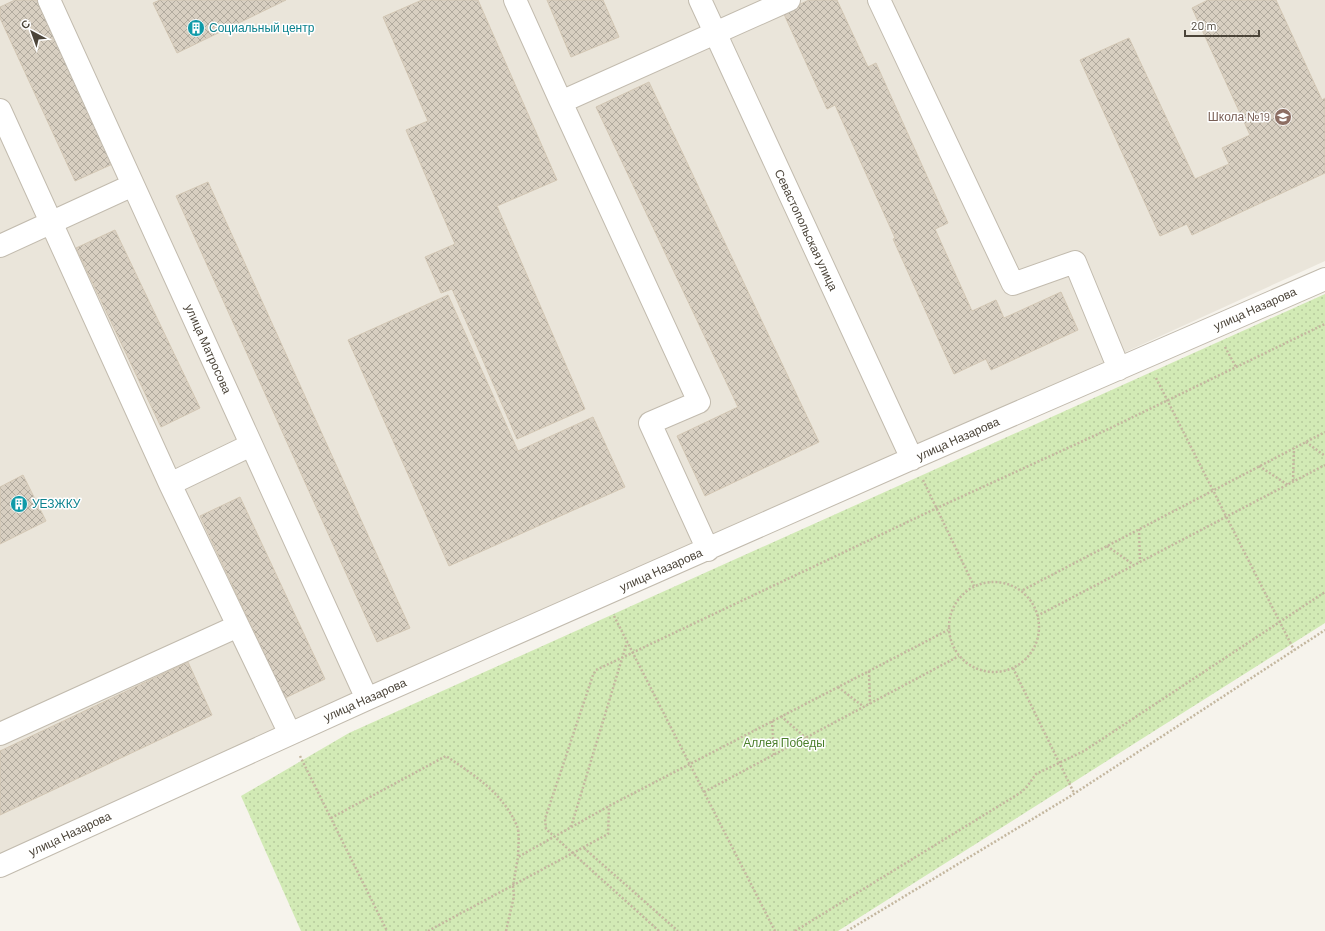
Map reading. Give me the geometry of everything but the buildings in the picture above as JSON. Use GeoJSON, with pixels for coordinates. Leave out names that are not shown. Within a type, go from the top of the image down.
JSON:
{"type":"FeatureCollection","features":[{"type":"Feature","properties":{"kind":"street","name":"улица Матросова"},"geometry":{"type":"LineString","coordinates":[[49,0],[367,699]]}},
{"type":"Feature","properties":{"kind":"street"},"geometry":{"type":"LineString","coordinates":[[515,0],[699,402],[650,423],[708,550]]}},
{"type":"Feature","properties":{"kind":"street","name":"Севастопольская улица"},"geometry":{"type":"LineString","coordinates":[[700,0],[912,459]]}},
{"type":"Feature","properties":{"kind":"street"},"geometry":{"type":"LineString","coordinates":[[561,102],[789,0]]}},
{"type":"Feature","properties":{"kind":"street"},"geometry":{"type":"LineString","coordinates":[[878,0],[1013,284],[1074,262],[1119,369]]}},
{"type":"Feature","properties":{"kind":"street"},"geometry":{"type":"LineString","coordinates":[[0,110],[170,484],[290,734]]}},
{"type":"Feature","properties":{"kind":"street"},"geometry":{"type":"LineString","coordinates":[[0,246],[133,185]]}},
{"type":"Feature","properties":{"kind":"street","name":"улица Назарова"},"geometry":{"type":"LineString","coordinates":[[0,866],[367,699],[1325,279]]}},
{"type":"Feature","properties":{"kind":"street"},"geometry":{"type":"LineString","coordinates":[[170,484],[251,444]]}},
{"type":"Feature","properties":{"kind":"street"},"geometry":{"type":"LineString","coordinates":[[0,734],[238,626]]}},
{"type":"Feature","properties":{"kind":"path"},"geometry":{"type":"LineString","coordinates":[[659,931],[546,829],[545,819],[593,674],[600,667],[937,508],[1096,435],[1325,324]]}},
{"type":"Feature","properties":{"kind":"path"},"geometry":{"type":"LineString","coordinates":[[1146,358],[1294,650]]}},
{"type":"Feature","properties":{"kind":"path"},"geometry":{"type":"LineString","coordinates":[[1023,590],[1325,432]]}},
{"type":"Feature","properties":{"kind":"path"},"geometry":{"type":"LineString","coordinates":[[1306,442],[1325,456]]}},
{"type":"Feature","properties":{"kind":"path"},"geometry":{"type":"LineString","coordinates":[[1293,482],[1294,448]]}},
{"type":"Feature","properties":{"kind":"path"},"geometry":{"type":"LineString","coordinates":[[912,459],[974,586]]}},
{"type":"Feature","properties":{"kind":"path"},"geometry":{"type":"LineString","coordinates":[[1037,616],[1325,465]]}},
{"type":"Feature","properties":{"kind":"path"},"geometry":{"type":"LineString","coordinates":[[1259,466],[1288,485]]}},
{"type":"Feature","properties":{"kind":"path"},"geometry":{"type":"LineString","coordinates":[[1139,529],[1140,562]]}},
{"type":"Feature","properties":{"kind":"path"},"geometry":{"type":"LineString","coordinates":[[1107,546],[1134,565]]}},
{"type":"Feature","properties":{"kind":"path"},"geometry":{"type":"LineString","coordinates":[[991,581],[1009,584],[1023,590],[1035,607],[1039,624],[1037,642],[1028,657],[1013,668],[996,673],[978,670],[963,661],[952,647],[948,630],[950,612],[960,597],[974,586],[991,581]]}},
{"type":"Feature","properties":{"kind":"path"},"geometry":{"type":"LineString","coordinates":[[795,931],[1020,793],[1036,774],[1084,751],[1325,592]]}},
{"type":"Feature","properties":{"kind":"path"},"geometry":{"type":"LineString","coordinates":[[612,614],[775,931]]}},
{"type":"Feature","properties":{"kind":"path"},"geometry":{"type":"LineString","coordinates":[[518,857],[608,806],[948,630]]}},
{"type":"Feature","properties":{"kind":"path"},"geometry":{"type":"LineString","coordinates":[[847,931],[1074,794],[1325,630]]}},
{"type":"Feature","properties":{"kind":"path"},"geometry":{"type":"LineString","coordinates":[[571,827],[627,642]]}},
{"type":"Feature","properties":{"kind":"path"},"geometry":{"type":"LineString","coordinates":[[704,792],[959,656]]}},
{"type":"Feature","properties":{"kind":"path"},"geometry":{"type":"LineString","coordinates":[[1013,668],[1074,794]]}},
{"type":"Feature","properties":{"kind":"path"},"geometry":{"type":"LineString","coordinates":[[869,670],[870,704]]}},
{"type":"Feature","properties":{"kind":"path"},"geometry":{"type":"LineString","coordinates":[[838,687],[864,707]]}},
{"type":"Feature","properties":{"kind":"path"},"geometry":{"type":"LineString","coordinates":[[781,716],[806,738]]}},
{"type":"Feature","properties":{"kind":"path"},"geometry":{"type":"LineString","coordinates":[[772,721],[774,755]]}},
{"type":"Feature","properties":{"kind":"path"},"geometry":{"type":"LineString","coordinates":[[290,734],[387,931]]}},
{"type":"Feature","properties":{"kind":"path"},"geometry":{"type":"LineString","coordinates":[[331,818],[446,756],[488,786],[504,804],[518,827],[518,857],[513,886],[514,896],[506,931]]}},
{"type":"Feature","properties":{"kind":"path"},"geometry":{"type":"LineString","coordinates":[[428,931],[608,834],[608,806]]}},
{"type":"Feature","properties":{"kind":"path"},"geometry":{"type":"LineString","coordinates":[[584,848],[678,931]]}},
{"type":"Feature","properties":{"kind":"shaded area"},"geometry":{"type":"Polygon","coordinates":[[[0,0],[1325,0],[1325,261],[0,866],[0,0]]]}},
{"type":"Feature","properties":{"kind":"green space","name":"Аллея Победы"},"geometry":{"type":"Polygon","coordinates":[[[1325,294],[1325,623],[838,931],[301,931],[241,796],[349,733],[1325,294]]]}},
{"type":"Feature","properties":{"kind":"place","name":"Социальный центр"},"geometry":{"type":"Point","coordinates":[196,28]}},
{"type":"Feature","properties":{"kind":"place","name":"Школа №19"},"geometry":{"type":"Point","coordinates":[1283,117]}},
{"type":"Feature","properties":{"kind":"place","name":"УЕЗЖКУ"},"geometry":{"type":"Point","coordinates":[19,504]}}]}
